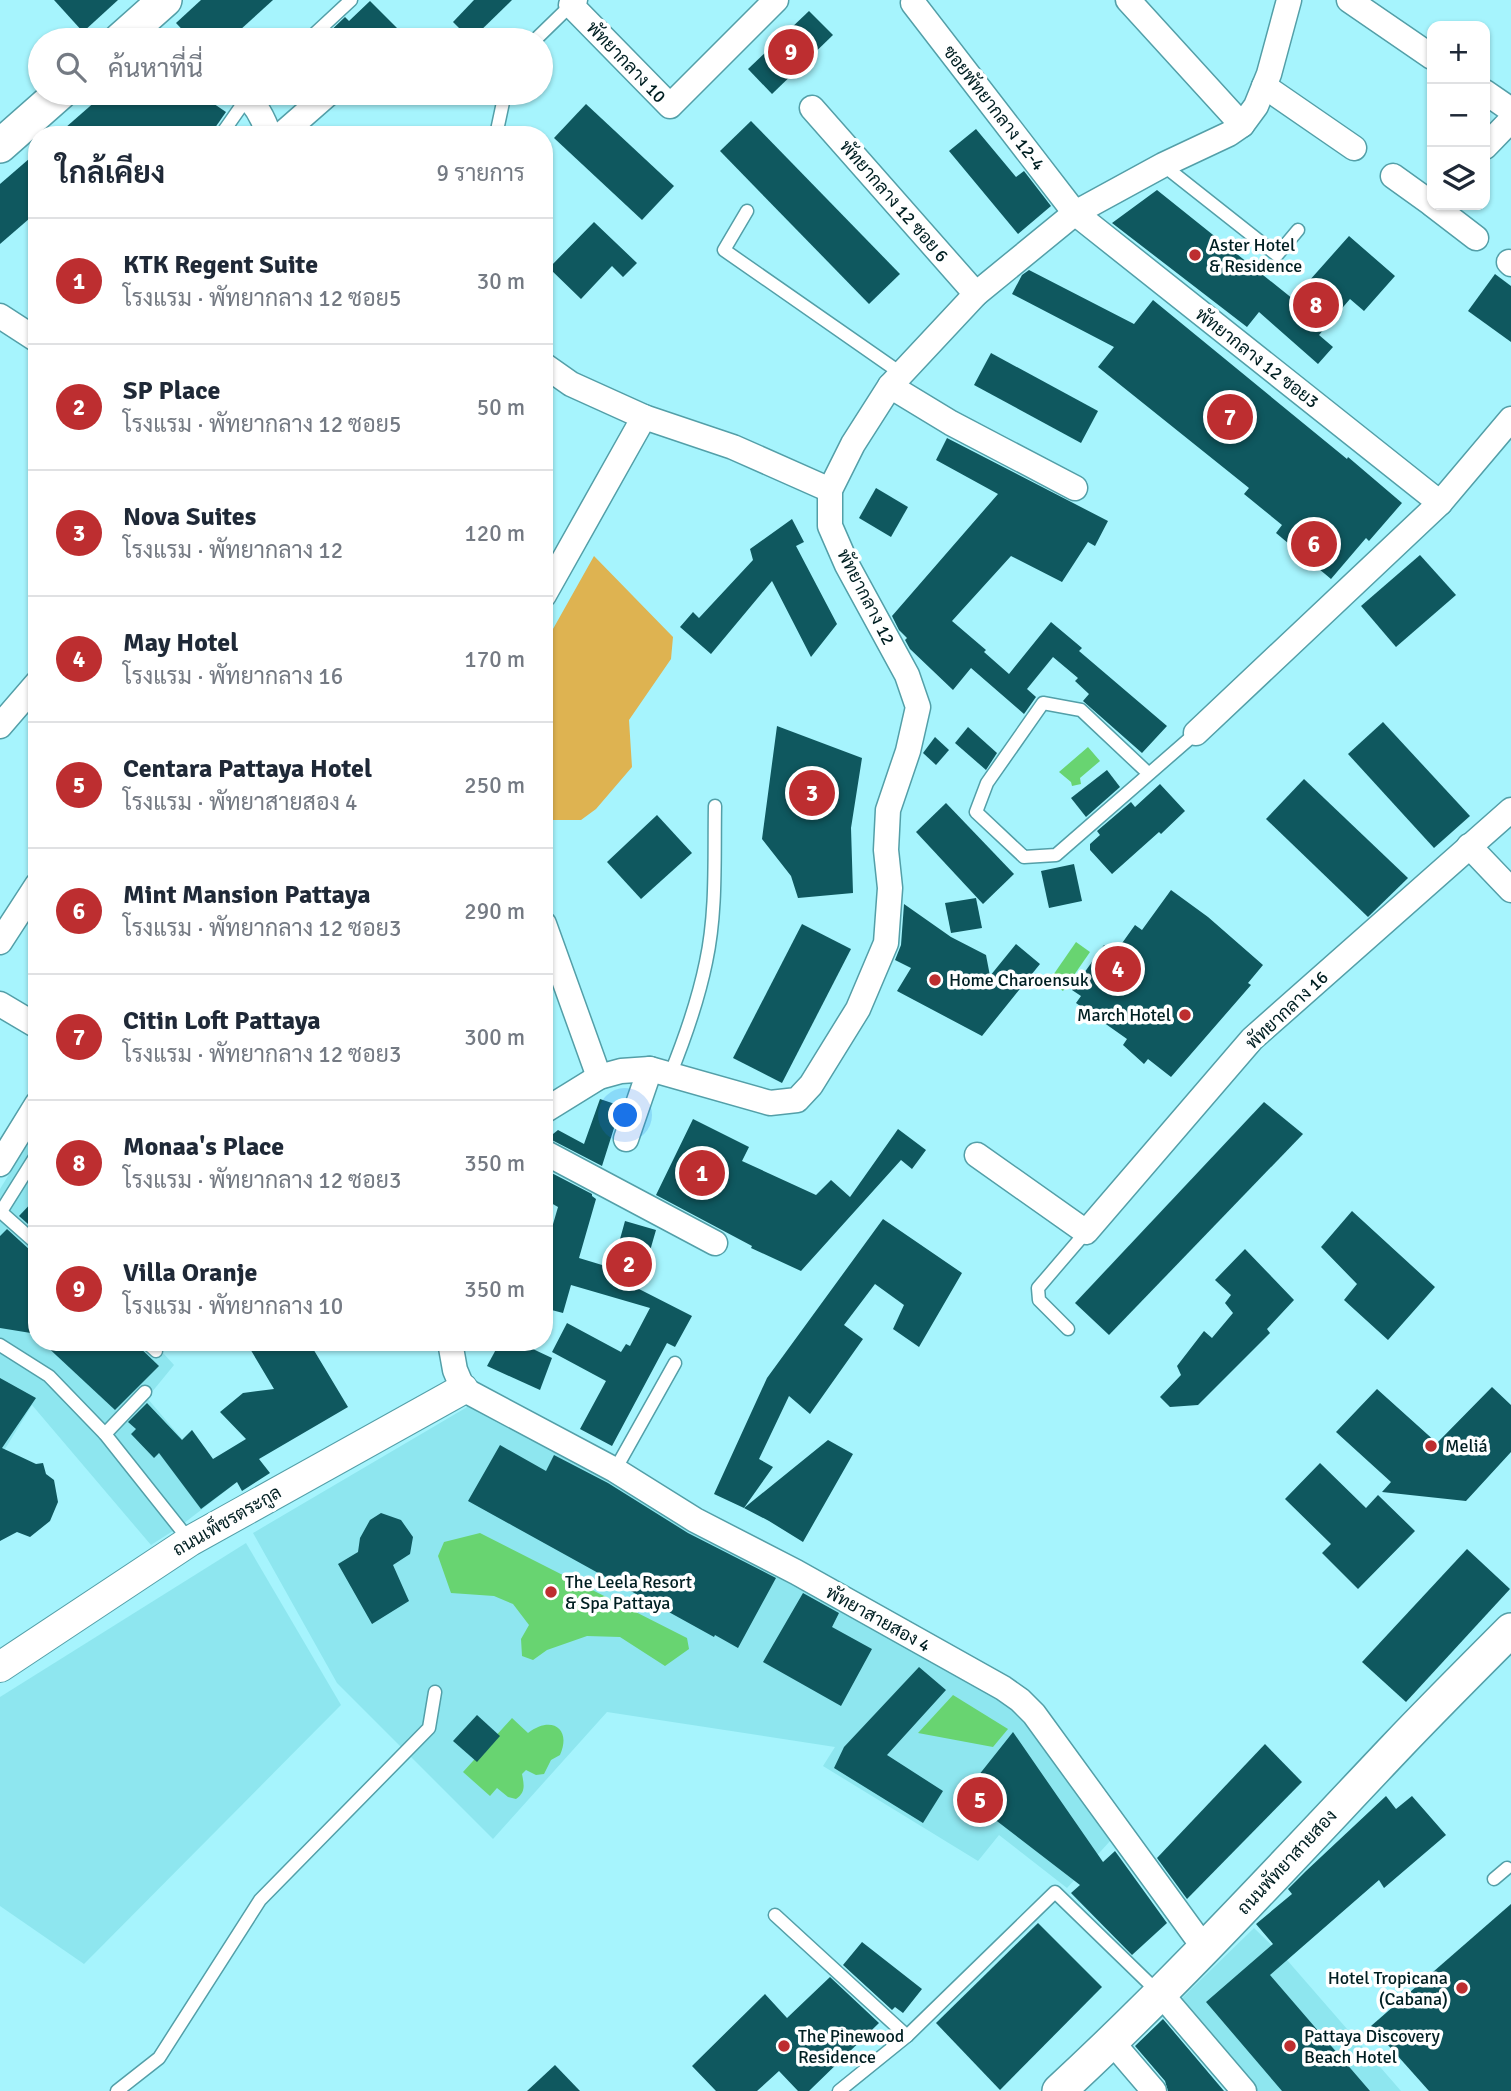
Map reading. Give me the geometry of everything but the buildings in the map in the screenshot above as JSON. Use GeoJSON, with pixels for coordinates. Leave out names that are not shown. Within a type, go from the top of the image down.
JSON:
{"type":"FeatureCollection","features":[{"type":"Feature","properties":{"kind":"main road"},"geometry":{"type":"LineString","coordinates":[[0,146],[46,105]]}},
{"type":"Feature","properties":{"kind":"main road","name":"ถนนพัทยาสายสอง"},"geometry":{"type":"LineString","coordinates":[[1059,2091],[1161,1994],[1511,1630]]}},
{"type":"Feature","properties":{"kind":"street","name":"พัทยากลาง 10"},"geometry":{"type":"LineString","coordinates":[[573,2],[670,106],[776,0]]}},
{"type":"Feature","properties":{"kind":"street"},"geometry":{"type":"LineString","coordinates":[[1128,0],[1242,125]]}},
{"type":"Feature","properties":{"kind":"street","name":"พัทยากลาง 12"},"geometry":{"type":"LineString","coordinates":[[553,1105],[599,1077],[621,1071],[660,1072],[770,1103],[797,1100],[811,1085],[858,1009],[886,943],[890,888],[886,850],[888,810],[908,751],[918,707],[907,675],[847,565],[830,526],[830,490],[853,444],[896,380],[976,295],[1074,214],[1242,125],[1256,106],[1269,74],[1289,0]]}},
{"type":"Feature","properties":{"kind":"street"},"geometry":{"type":"LineString","coordinates":[[1349,0],[1427,54]]}},
{"type":"Feature","properties":{"kind":"street","name":"ซอยพัทยากลาง 12-4"},"geometry":{"type":"LineString","coordinates":[[913,3],[1074,214]]}},
{"type":"Feature","properties":{"kind":"street"},"geometry":{"type":"LineString","coordinates":[[1264,86],[1354,148]]}},
{"type":"Feature","properties":{"kind":"street"},"geometry":{"type":"LineString","coordinates":[[1490,95],[1511,110]]}},
{"type":"Feature","properties":{"kind":"street"},"geometry":{"type":"LineString","coordinates":[[254,105],[266,126]]}},
{"type":"Feature","properties":{"kind":"street"},"geometry":{"type":"LineString","coordinates":[[291,126],[315,105]]}},
{"type":"Feature","properties":{"kind":"street","name":"พัทยากลาง 12 ซอย 6"},"geometry":{"type":"LineString","coordinates":[[812,108],[976,295]]}},
{"type":"Feature","properties":{"kind":"street"},"geometry":{"type":"LineString","coordinates":[[1490,142],[1511,120]]}},
{"type":"Feature","properties":{"kind":"street"},"geometry":{"type":"LineString","coordinates":[[1392,176],[1427,200]]}},
{"type":"Feature","properties":{"kind":"street"},"geometry":{"type":"LineString","coordinates":[[1441,210],[1476,238]]}},
{"type":"Feature","properties":{"kind":"street","name":"พัทยากลาง 12 ซอย3"},"geometry":{"type":"LineString","coordinates":[[1074,214],[1440,503]]}},
{"type":"Feature","properties":{"kind":"street"},"geometry":{"type":"LineString","coordinates":[[0,316],[28,334]]}},
{"type":"Feature","properties":{"kind":"street"},"geometry":{"type":"LineString","coordinates":[[553,371],[571,384],[644,417],[733,447],[830,490]]}},
{"type":"Feature","properties":{"kind":"street"},"geometry":{"type":"LineString","coordinates":[[896,380],[951,423],[1076,488]]}},
{"type":"Feature","properties":{"kind":"street"},"geometry":{"type":"LineString","coordinates":[[553,579],[644,417]]}},
{"type":"Feature","properties":{"kind":"street"},"geometry":{"type":"LineString","coordinates":[[1196,733],[1440,503],[1511,419]]}},
{"type":"Feature","properties":{"kind":"street"},"geometry":{"type":"LineString","coordinates":[[0,726],[28,693]]}},
{"type":"Feature","properties":{"kind":"street","name":"พัทยากลาง 16"},"geometry":{"type":"LineString","coordinates":[[1086,1231],[1252,1039],[1511,810]]}},
{"type":"Feature","properties":{"kind":"street"},"geometry":{"type":"LineString","coordinates":[[1469,846],[1511,890]]}},
{"type":"Feature","properties":{"kind":"street"},"geometry":{"type":"LineString","coordinates":[[0,942],[28,899]]}},
{"type":"Feature","properties":{"kind":"street"},"geometry":{"type":"LineString","coordinates":[[553,948],[599,1077]]}},
{"type":"Feature","properties":{"kind":"street"},"geometry":{"type":"LineString","coordinates":[[0,1004],[28,1021]]}},
{"type":"Feature","properties":{"kind":"street"},"geometry":{"type":"LineString","coordinates":[[626,1139],[660,1072]]}},
{"type":"Feature","properties":{"kind":"street"},"geometry":{"type":"LineString","coordinates":[[0,1164],[28,1119]]}},
{"type":"Feature","properties":{"kind":"street"},"geometry":{"type":"LineString","coordinates":[[977,1155],[1086,1231]]}},
{"type":"Feature","properties":{"kind":"street"},"geometry":{"type":"LineString","coordinates":[[553,1158],[715,1242]]}},
{"type":"Feature","properties":{"kind":"street"},"geometry":{"type":"LineString","coordinates":[[452,1351],[463,1390]]}},
{"type":"Feature","properties":{"kind":"street","name":"พัทยาสายสอง 4"},"geometry":{"type":"LineString","coordinates":[[463,1390],[615,1470],[695,1520],[807,1578],[1020,1700],[1034,1714],[1205,1949]]}},
{"type":"Feature","properties":{"kind":"street","name":"ถนนเพ็ชรตระกูล"},"geometry":{"type":"LineString","coordinates":[[0,1667],[190,1541],[463,1390]]}},
{"type":"Feature","properties":{"kind":"street"},"geometry":{"type":"LineString","coordinates":[[1161,1994],[1244,2091]]}},
{"type":"Feature","properties":{"kind":"street"},"geometry":{"type":"LineString","coordinates":[[1112,2042],[1154,2091]]}},
{"type":"Feature","properties":{"kind":"lane"},"geometry":{"type":"LineString","coordinates":[[321,28],[351,0]]}},
{"type":"Feature","properties":{"kind":"lane"},"geometry":{"type":"LineString","coordinates":[[547,28],[573,2]]}},
{"type":"Feature","properties":{"kind":"lane"},"geometry":{"type":"LineString","coordinates":[[227,126],[241,105]]}},
{"type":"Feature","properties":{"kind":"lane"},"geometry":{"type":"LineString","coordinates":[[498,126],[502,105]]}},
{"type":"Feature","properties":{"kind":"lane"},"geometry":{"type":"LineString","coordinates":[[1163,165],[1277,255],[1298,230]]}},
{"type":"Feature","properties":{"kind":"lane"},"geometry":{"type":"LineString","coordinates":[[747,211],[724,250],[896,380]]}},
{"type":"Feature","properties":{"kind":"lane"},"geometry":{"type":"LineString","coordinates":[[1149,774],[1081,710],[1043,703],[987,783],[976,812],[1024,857],[1056,855],[1149,774],[1196,733]]}},
{"type":"Feature","properties":{"kind":"lane"},"geometry":{"type":"LineString","coordinates":[[660,1072],[691,1020],[706,961],[713,903],[715,806]]}},
{"type":"Feature","properties":{"kind":"lane"},"geometry":{"type":"LineString","coordinates":[[28,1168],[0,1212],[28,1236]]}},
{"type":"Feature","properties":{"kind":"lane"},"geometry":{"type":"LineString","coordinates":[[1068,1329],[1039,1300],[1038,1288],[1086,1231]]}},
{"type":"Feature","properties":{"kind":"lane"},"geometry":{"type":"LineString","coordinates":[[0,1345],[49,1376],[105,1434],[190,1541]]}},
{"type":"Feature","properties":{"kind":"lane"},"geometry":{"type":"LineString","coordinates":[[615,1470],[675,1363]]}},
{"type":"Feature","properties":{"kind":"lane"},"geometry":{"type":"LineString","coordinates":[[105,1434],[145,1392]]}},
{"type":"Feature","properties":{"kind":"lane"},"geometry":{"type":"LineString","coordinates":[[117,2091],[159,2058],[260,1900],[429,1728],[435,1692]]}},
{"type":"Feature","properties":{"kind":"lane"},"geometry":{"type":"LineString","coordinates":[[1494,1879],[1507,1868]]}},
{"type":"Feature","properties":{"kind":"lane"},"geometry":{"type":"LineString","coordinates":[[839,2091],[906,2036],[1055,1892],[1161,1994]]}},
{"type":"Feature","properties":{"kind":"lane"},"geometry":{"type":"LineString","coordinates":[[775,1915],[906,2036]]}},
{"type":"Feature","properties":{"kind":"shaded area"},"geometry":{"type":"Polygon","coordinates":[[[594,556],[673,637],[671,659],[629,720],[632,767],[596,809],[581,820],[553,820],[553,629],[594,556]]]}},
{"type":"Feature","properties":{"kind":"shaded area"},"geometry":{"type":"Polygon","coordinates":[[[1088,747],[1100,761],[1080,778],[1081,784],[1072,786],[1059,772],[1088,747]]]}},
{"type":"Feature","properties":{"kind":"shaded area"},"geometry":{"type":"Polygon","coordinates":[[[1076,942],[1090,952],[1063,991],[1049,981],[1076,942]]]}},
{"type":"Feature","properties":{"kind":"shaded area"},"geometry":{"type":"Polygon","coordinates":[[[28,1144],[28,1351],[161,1351],[174,1365],[147,1398],[182,1439],[192,1430],[232,1486],[151,1545],[32,1405],[0,1457],[0,1189],[28,1144]]]}},
{"type":"Feature","properties":{"kind":"shaded area","name":"The Leela Resort & Spa Pattaya"},"geometry":{"type":"Polygon","coordinates":[[[474,1403],[1011,1699],[1111,1840],[1067,1888],[999,1835],[978,1861],[823,1766],[835,1747],[607,1712],[493,1839],[337,1683],[253,1533],[474,1403]]]}},
{"type":"Feature","properties":{"kind":"shaded area"},"geometry":{"type":"Polygon","coordinates":[[[480,1533],[687,1638],[689,1649],[665,1666],[620,1637],[587,1636],[547,1650],[533,1660],[522,1656],[521,1639],[529,1625],[513,1604],[494,1596],[451,1593],[438,1556],[444,1542],[480,1533]]]}},
{"type":"Feature","properties":{"kind":"shaded area"},"geometry":{"type":"Polygon","coordinates":[[[246,1543],[341,1705],[84,1964],[0,1906],[0,1697],[246,1543]]]}},
{"type":"Feature","properties":{"kind":"shaded area"},"geometry":{"type":"Polygon","coordinates":[[[953,1695],[1008,1729],[993,1747],[918,1733],[953,1695]]]}},
{"type":"Feature","properties":{"kind":"shaded area"},"geometry":{"type":"Polygon","coordinates":[[[512,1718],[528,1733],[544,1725],[551,1725],[561,1731],[563,1738],[560,1755],[551,1760],[544,1774],[536,1775],[526,1770],[522,1774],[523,1791],[516,1799],[508,1797],[497,1788],[490,1796],[463,1772],[512,1718]]]}},
{"type":"Feature","properties":{"kind":"shaded area","name":"Pattaya Discovery Beach Hotel"},"geometry":{"type":"Polygon","coordinates":[[[1254,1928],[1287,1960],[1401,2091],[1257,2091],[1179,2001],[1254,1928]]]}},
{"type":"Feature","properties":{"kind":"place","name":"Villa Oranje"},"geometry":{"type":"Point","coordinates":[791,52]}},
{"type":"Feature","properties":{"kind":"place","name":"Aster Hotel & Residence"},"geometry":{"type":"Point","coordinates":[1195,255]}},
{"type":"Feature","properties":{"kind":"place","name":"Monaa's Place"},"geometry":{"type":"Point","coordinates":[1316,305]}},
{"type":"Feature","properties":{"kind":"place","name":"Citin Loft Pattaya"},"geometry":{"type":"Point","coordinates":[1230,417]}},
{"type":"Feature","properties":{"kind":"place","name":"Mint Mansion Pattaya"},"geometry":{"type":"Point","coordinates":[1314,544]}},
{"type":"Feature","properties":{"kind":"place","name":"Nova Suites"},"geometry":{"type":"Point","coordinates":[812,793]}},
{"type":"Feature","properties":{"kind":"place","name":"May Hotel"},"geometry":{"type":"Point","coordinates":[1118,969]}},
{"type":"Feature","properties":{"kind":"place","name":"Home Charoensuk"},"geometry":{"type":"Point","coordinates":[935,980]}},
{"type":"Feature","properties":{"kind":"place","name":"March Hotel"},"geometry":{"type":"Point","coordinates":[1185,1015]}},
{"type":"Feature","properties":{"kind":"place","name":"KTK Regent Suite"},"geometry":{"type":"Point","coordinates":[702,1173]}},
{"type":"Feature","properties":{"kind":"place","name":"SP Place"},"geometry":{"type":"Point","coordinates":[629,1264]}},
{"type":"Feature","properties":{"kind":"place","name":"Meliá"},"geometry":{"type":"Point","coordinates":[1431,1446]}},
{"type":"Feature","properties":{"kind":"place","name":"The Leela Resort & Spa Pattaya"},"geometry":{"type":"Point","coordinates":[551,1592]}},
{"type":"Feature","properties":{"kind":"place","name":"Centara Pattaya Hotel"},"geometry":{"type":"Point","coordinates":[980,1800]}},
{"type":"Feature","properties":{"kind":"place","name":"Hotel Tropicana (Cabana)"},"geometry":{"type":"Point","coordinates":[1462,1988]}},
{"type":"Feature","properties":{"kind":"place","name":"The Pinewood Residence"},"geometry":{"type":"Point","coordinates":[784,2046]}},
{"type":"Feature","properties":{"kind":"place","name":"Pattaya Discovery Beach Hotel"},"geometry":{"type":"Point","coordinates":[1290,2046]}}]}
